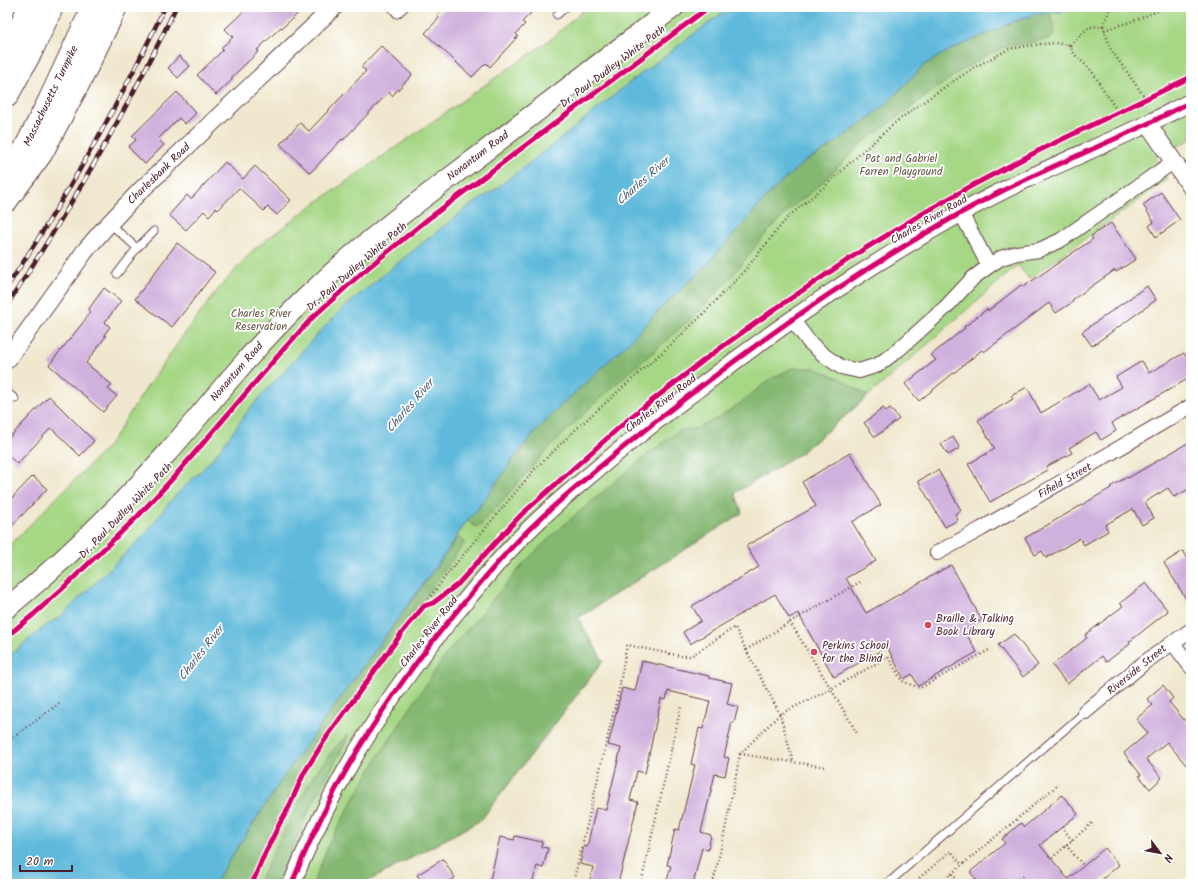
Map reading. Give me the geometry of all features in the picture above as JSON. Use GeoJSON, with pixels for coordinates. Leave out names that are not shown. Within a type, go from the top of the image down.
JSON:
{"type":"FeatureCollection","features":[{"type":"Feature","properties":{"kind":"highway"},"geometry":{"type":"LineString","coordinates":[[7,57],[29,7]]}},
{"type":"Feature","properties":{"kind":"highway"},"geometry":{"type":"LineString","coordinates":[[7,96],[32,50],[52,7]]}},
{"type":"Feature","properties":{"kind":"highway","name":"Massachusetts Turnpike"},"geometry":{"type":"LineString","coordinates":[[7,185],[93,7]]}},
{"type":"Feature","properties":{"kind":"highway"},"geometry":{"type":"LineString","coordinates":[[7,200],[41,154],[83,76],[116,7]]}},
{"type":"Feature","properties":{"kind":"main road","name":"Nonantum Road"},"geometry":{"type":"LineString","coordinates":[[7,608],[63,560],[118,507],[170,450],[264,340],[340,265],[395,219],[674,7]]}},
{"type":"Feature","properties":{"kind":"street","name":"Charlesbank Road"},"geometry":{"type":"LineString","coordinates":[[7,360],[86,251],[109,223],[138,193],[331,8]]}},
{"type":"Feature","properties":{"kind":"street","name":"Charles River Road"},"geometry":{"type":"LineString","coordinates":[[292,884],[323,813],[382,711],[430,645],[485,576],[537,522],[620,450],[725,368],[792,319],[900,248],[961,212],[1020,182],[1148,124],[1191,102]]}},
{"type":"Feature","properties":{"kind":"street"},"geometry":{"type":"LineString","coordinates":[[1148,124],[1191,188]]}},
{"type":"Feature","properties":{"kind":"street"},"geometry":{"type":"LineString","coordinates":[[792,319],[810,342],[825,356],[841,367],[858,371],[878,365],[898,350],[946,307],[973,278],[989,266],[1001,258],[1017,253],[1039,250],[1061,240],[1173,162]]}},
{"type":"Feature","properties":{"kind":"street","name":"Charles River Road"},"geometry":{"type":"LineString","coordinates":[[961,212],[989,266]]}},
{"type":"Feature","properties":{"kind":"street","name":"Fifield Street"},"geometry":{"type":"LineString","coordinates":[[937,553],[981,530],[1191,406]]}},
{"type":"Feature","properties":{"kind":"street","name":"Riverside Street"},"geometry":{"type":"LineString","coordinates":[[1085,712],[1131,673],[1172,642],[1191,630]]}},
{"type":"Feature","properties":{"kind":"street"},"geometry":{"type":"LineString","coordinates":[[1172,642],[1191,667]]}},
{"type":"Feature","properties":{"kind":"lane"},"geometry":{"type":"LineString","coordinates":[[391,7],[397,14],[405,7]]}},
{"type":"Feature","properties":{"kind":"lane"},"geometry":{"type":"LineString","coordinates":[[557,15],[566,7]]}},
{"type":"Feature","properties":{"kind":"lane"},"geometry":{"type":"LineString","coordinates":[[109,223],[136,248]]}},
{"type":"Feature","properties":{"kind":"lane"},"geometry":{"type":"LineString","coordinates":[[117,274],[136,248],[154,231]]}},
{"type":"Feature","properties":{"kind":"lane"},"geometry":{"type":"LineString","coordinates":[[7,392],[15,399]]}},
{"type":"Feature","properties":{"kind":"lane"},"geometry":{"type":"LineString","coordinates":[[887,884],[1085,712]]}},
{"type":"Feature","properties":{"kind":"path"},"geometry":{"type":"LineString","coordinates":[[1111,7],[1104,28],[1111,50],[1146,99]]}},
{"type":"Feature","properties":{"kind":"path"},"geometry":{"type":"LineString","coordinates":[[1070,45],[1089,27],[1104,28],[1130,22],[1168,7]]}},
{"type":"Feature","properties":{"kind":"path"},"geometry":{"type":"LineString","coordinates":[[424,606],[448,573],[534,470],[574,431],[700,318],[740,276],[788,217],[831,181],[897,121],[973,68],[1009,50],[1033,45],[1055,43],[1070,45]]}},
{"type":"Feature","properties":{"kind":"path"},"geometry":{"type":"LineString","coordinates":[[1070,45],[1074,54],[1091,70],[1118,112]]}},
{"type":"Feature","properties":{"kind":"path"},"geometry":{"type":"LineString","coordinates":[[746,650],[790,622],[860,582]]}},
{"type":"Feature","properties":{"kind":"path"},"geometry":{"type":"LineString","coordinates":[[790,622],[857,733]]}},
{"type":"Feature","properties":{"kind":"path"},"geometry":{"type":"LineString","coordinates":[[573,884],[619,689],[627,645],[681,656],[691,656],[735,628],[780,714],[793,761]]}},
{"type":"Feature","properties":{"kind":"path"},"geometry":{"type":"LineString","coordinates":[[712,884],[726,830],[740,754],[780,714],[888,657],[902,682],[920,688],[989,650]]}},
{"type":"Feature","properties":{"kind":"path"},"geometry":{"type":"LineString","coordinates":[[7,742],[60,702]]}},
{"type":"Feature","properties":{"kind":"path"},"geometry":{"type":"LineString","coordinates":[[641,884],[681,706]]}},
{"type":"Feature","properties":{"kind":"path"},"geometry":{"type":"LineString","coordinates":[[740,754],[826,767]]}},
{"type":"Feature","properties":{"kind":"path"},"geometry":{"type":"LineString","coordinates":[[939,884],[1059,784]]}},
{"type":"Feature","properties":{"kind":"path"},"geometry":{"type":"LineString","coordinates":[[1052,858],[1092,823]]}},
{"type":"Feature","properties":{"kind":"path"},"geometry":{"type":"LineString","coordinates":[[1064,830],[1072,840]]}},
{"type":"Feature","properties":{"kind":"path"},"geometry":{"type":"LineString","coordinates":[[1066,845],[1082,864]]}},
{"type":"Feature","properties":{"kind":"path"},"geometry":{"type":"LineString","coordinates":[[924,884],[919,878],[951,851],[962,865]]}},
{"type":"Feature","properties":{"kind":"path"},"geometry":{"type":"LineString","coordinates":[[952,874],[960,884]]}},
{"type":"Feature","properties":{"kind":"path"},"geometry":{"type":"LineString","coordinates":[[1013,884],[1023,876]]}},
{"type":"Feature","properties":{"kind":"green space","name":"Charles River Reservation"},"geometry":{"type":"Polygon","coordinates":[[[587,7],[730,7],[629,83],[497,188],[464,210],[345,307],[322,329],[262,395],[248,411],[218,452],[167,505],[151,527],[136,543],[61,616],[44,627],[7,658],[7,542],[12,543],[109,445],[183,336],[216,292],[253,250],[310,207],[551,39],[587,7]]]}},
{"type":"Feature","properties":{"kind":"green space","name":"Pat and Gabriel Farren Playground"},"geometry":{"type":"Polygon","coordinates":[[[1069,7],[1191,7],[1191,139],[1155,158],[1168,179],[1029,279],[1018,265],[843,418],[798,455],[735,493],[742,513],[578,618],[603,661],[481,820],[365,884],[214,884],[372,655],[443,557],[467,521],[534,433],[805,161],[1050,12],[1058,13],[1069,7]]]}},
{"type":"Feature","properties":{"kind":"green space"},"geometry":{"type":"Polygon","coordinates":[[[1050,12],[1054,28],[1052,38],[1001,48],[960,71],[864,142],[813,191],[793,206],[763,237],[731,277],[703,308],[596,402],[549,448],[478,528],[467,521],[477,510],[514,458],[534,433],[557,409],[624,347],[669,300],[705,268],[769,194],[805,161],[819,154],[874,114],[886,104],[924,65],[950,50],[1013,22],[1035,14],[1050,12]]]}},
{"type":"Feature","properties":{"kind":"green space"},"geometry":{"type":"Polygon","coordinates":[[[792,368],[814,368],[839,378],[868,396],[798,455],[735,493],[742,513],[578,618],[603,661],[481,820],[365,884],[313,884],[330,841],[378,757],[446,654],[526,561],[558,530],[637,463],[680,430],[695,429],[716,419],[739,404],[769,380],[792,368]]]}},
{"type":"Feature","properties":{"kind":"green space"},"geometry":{"type":"Polygon","coordinates":[[[458,537],[465,542],[341,713],[305,766],[249,884],[214,884],[290,767],[458,537]]]}},
{"type":"Feature","properties":{"kind":"green space"},"geometry":{"type":"Polygon","coordinates":[[[348,734],[346,742],[310,808],[277,884],[257,884],[313,776],[348,734]]]}},
{"type":"Feature","properties":{"kind":"water","name":"Charles River"},"geometry":{"type":"Polygon","coordinates":[[[730,7],[1069,7],[1058,13],[1050,12],[1035,14],[1013,22],[950,50],[924,65],[886,104],[874,114],[819,154],[805,161],[788,176],[769,194],[705,268],[669,300],[624,347],[557,409],[534,433],[514,458],[477,510],[467,521],[443,557],[290,767],[214,884],[7,884],[7,658],[44,627],[61,616],[136,543],[151,527],[167,505],[218,452],[248,411],[262,395],[322,329],[345,307],[464,210],[497,188],[629,83],[730,7]]]}},
{"type":"Feature","properties":{"kind":"building"},"geometry":{"type":"Polygon","coordinates":[[[248,7],[305,7],[257,50],[259,51],[216,95],[197,75],[223,50],[221,48],[233,37],[225,29],[248,7]]]}},
{"type":"Feature","properties":{"kind":"building"},"geometry":{"type":"Polygon","coordinates":[[[445,7],[537,7],[522,22],[525,24],[516,34],[518,36],[490,67],[486,63],[472,77],[425,33],[439,18],[437,16],[445,7]]]}},
{"type":"Feature","properties":{"kind":"building"},"geometry":{"type":"Polygon","coordinates":[[[381,46],[412,75],[392,96],[389,92],[310,173],[280,144],[300,123],[309,131],[366,71],[361,67],[381,46]]]}},
{"type":"Feature","properties":{"kind":"building"},"geometry":{"type":"Polygon","coordinates":[[[179,56],[190,66],[178,78],[168,68],[179,56]]]}},
{"type":"Feature","properties":{"kind":"building"},"geometry":{"type":"Polygon","coordinates":[[[177,92],[196,113],[185,124],[179,118],[158,139],[164,145],[145,164],[128,147],[136,140],[132,136],[177,92]]]}},
{"type":"Feature","properties":{"kind":"building"},"geometry":{"type":"Polygon","coordinates":[[[225,162],[243,179],[255,166],[291,200],[277,215],[268,207],[264,211],[239,188],[218,210],[216,208],[209,216],[204,211],[186,230],[169,215],[187,195],[191,199],[225,162]]]}},
{"type":"Feature","properties":{"kind":"building"},"geometry":{"type":"Polygon","coordinates":[[[1161,192],[1180,220],[1156,237],[1149,226],[1154,222],[1143,205],[1161,192]]]}},
{"type":"Feature","properties":{"kind":"building"},"geometry":{"type":"Polygon","coordinates":[[[1111,223],[1136,259],[1116,272],[1115,270],[1056,313],[1049,303],[984,352],[982,350],[919,401],[905,384],[936,360],[931,355],[987,309],[988,311],[1021,285],[1023,287],[1093,239],[1091,236],[1111,223]]]}},
{"type":"Feature","properties":{"kind":"building"},"geometry":{"type":"Polygon","coordinates":[[[177,243],[215,272],[172,327],[135,299],[177,243]]]}},
{"type":"Feature","properties":{"kind":"building"},"geometry":{"type":"Polygon","coordinates":[[[1147,286],[1156,300],[1092,346],[1082,332],[1147,286]]]}},
{"type":"Feature","properties":{"kind":"building"},"geometry":{"type":"Polygon","coordinates":[[[104,288],[121,301],[105,322],[110,327],[104,335],[106,336],[86,363],[112,385],[108,389],[117,396],[103,412],[49,365],[85,320],[90,311],[88,310],[104,288]]]}},
{"type":"Feature","properties":{"kind":"building"},"geometry":{"type":"Polygon","coordinates":[[[1184,353],[1191,366],[1191,377],[1112,423],[1116,431],[1101,440],[1096,432],[1069,448],[1072,453],[1046,467],[1048,470],[990,502],[968,464],[995,449],[978,420],[1013,399],[1011,396],[1027,387],[1041,413],[1089,384],[1099,400],[1122,387],[1116,377],[1142,361],[1149,373],[1184,353]]]}},
{"type":"Feature","properties":{"kind":"building"},"geometry":{"type":"Polygon","coordinates":[[[49,396],[94,441],[80,456],[51,428],[17,464],[7,454],[7,440],[49,396]]]}},
{"type":"Feature","properties":{"kind":"building"},"geometry":{"type":"Polygon","coordinates":[[[883,408],[886,411],[890,408],[899,419],[875,437],[864,423],[883,408]]]}},
{"type":"Feature","properties":{"kind":"building"},"geometry":{"type":"Polygon","coordinates":[[[953,437],[960,448],[948,455],[941,444],[953,437]]]}},
{"type":"Feature","properties":{"kind":"building"},"geometry":{"type":"Polygon","coordinates":[[[1191,441],[1191,488],[1174,497],[1168,488],[1145,502],[1154,518],[1142,525],[1133,509],[1105,525],[1108,531],[1084,545],[1080,538],[1046,558],[1042,551],[1035,555],[1025,538],[1111,488],[1110,487],[1127,477],[1128,478],[1191,441]]]}},
{"type":"Feature","properties":{"kind":"building"},"geometry":{"type":"Polygon","coordinates":[[[850,453],[881,505],[852,522],[876,561],[846,578],[866,613],[951,565],[982,620],[964,630],[977,652],[918,686],[912,674],[904,679],[887,647],[834,677],[798,613],[789,618],[775,594],[690,644],[683,632],[701,621],[692,606],[759,567],[746,546],[816,506],[802,482],[850,453]]]}},
{"type":"Feature","properties":{"kind":"building"},"geometry":{"type":"Polygon","coordinates":[[[938,470],[961,510],[955,514],[958,520],[945,527],[918,481],[938,470]]]}},
{"type":"Feature","properties":{"kind":"building"},"geometry":{"type":"Polygon","coordinates":[[[33,476],[47,489],[7,531],[7,503],[33,476]]]}},
{"type":"Feature","properties":{"kind":"building"},"geometry":{"type":"Polygon","coordinates":[[[1183,551],[1191,563],[1191,607],[1164,563],[1183,551]]]}},
{"type":"Feature","properties":{"kind":"building"},"geometry":{"type":"Polygon","coordinates":[[[1146,583],[1168,611],[1129,642],[1130,644],[1106,662],[1102,656],[1067,684],[1052,665],[1087,638],[1085,635],[1123,606],[1120,603],[1146,583]]]}},
{"type":"Feature","properties":{"kind":"building"},"geometry":{"type":"Polygon","coordinates":[[[1014,634],[1038,665],[1023,677],[998,645],[1014,634]]]}},
{"type":"Feature","properties":{"kind":"building"},"geometry":{"type":"Polygon","coordinates":[[[642,661],[709,676],[709,678],[732,683],[727,704],[738,707],[734,723],[732,722],[724,757],[729,758],[725,776],[715,774],[701,832],[711,835],[708,850],[702,848],[693,884],[666,884],[671,866],[667,865],[675,829],[679,830],[695,765],[691,764],[699,728],[703,729],[710,701],[668,691],[666,700],[661,699],[645,773],[637,771],[630,800],[638,802],[618,884],[589,884],[593,867],[580,864],[584,846],[587,847],[596,808],[606,810],[621,748],[608,745],[622,688],[635,691],[642,661]]]}},
{"type":"Feature","properties":{"kind":"building"},"geometry":{"type":"Polygon","coordinates":[[[1163,685],[1173,698],[1169,702],[1191,728],[1191,771],[1167,742],[1146,759],[1162,778],[1150,789],[1139,776],[1141,775],[1124,753],[1148,733],[1136,719],[1153,705],[1147,699],[1163,685]]]}},
{"type":"Feature","properties":{"kind":"building"},"geometry":{"type":"Polygon","coordinates":[[[1062,795],[1078,814],[1040,845],[1068,879],[1105,848],[1119,865],[1097,884],[980,884],[970,872],[1005,843],[1002,839],[1021,823],[1024,827],[1062,795]]]}},
{"type":"Feature","properties":{"kind":"building"},"geometry":{"type":"Polygon","coordinates":[[[515,836],[542,842],[541,847],[548,848],[543,868],[537,866],[532,884],[489,884],[500,837],[514,840],[515,836]]]}},
{"type":"Feature","properties":{"kind":"building"},"geometry":{"type":"Polygon","coordinates":[[[443,859],[455,878],[446,884],[423,884],[417,875],[443,859]]]}},
{"type":"Feature","properties":{"kind":"railway"},"geometry":{"type":"LineString","coordinates":[[7,287],[71,185],[91,150],[165,7]]}},
{"type":"Feature","properties":{"kind":"railway"},"geometry":{"type":"LineString","coordinates":[[7,305],[53,233],[118,122],[176,7]]}},
{"type":"Feature","properties":{"kind":"cycle path","name":"Dr. Paul Dudley White Path"},"geometry":{"type":"LineString","coordinates":[[7,636],[62,589],[138,516],[174,477],[313,317],[364,271],[428,219],[709,7]]}},
{"type":"Feature","properties":{"kind":"cycle path"},"geometry":{"type":"LineString","coordinates":[[252,884],[265,853],[289,807],[304,773],[324,741],[401,634],[424,606],[433,603],[458,584],[521,515],[631,417],[708,357],[775,309],[861,251],[975,184],[1038,151],[1191,77]]}},
{"type":"Feature","properties":{"kind":"cycle path"},"geometry":{"type":"LineString","coordinates":[[292,884],[314,833],[343,776],[376,720],[394,694],[432,642],[489,572],[529,529],[565,496],[641,433],[730,364],[826,296],[925,233],[1005,189],[1147,124],[1191,102]]}},
{"type":"Feature","properties":{"kind":"place","name":"Braille & Talking Book Library"},"geometry":{"type":"Point","coordinates":[928,625]}},
{"type":"Feature","properties":{"kind":"place","name":"Perkins School for the Blind"},"geometry":{"type":"Point","coordinates":[814,652]}}]}
